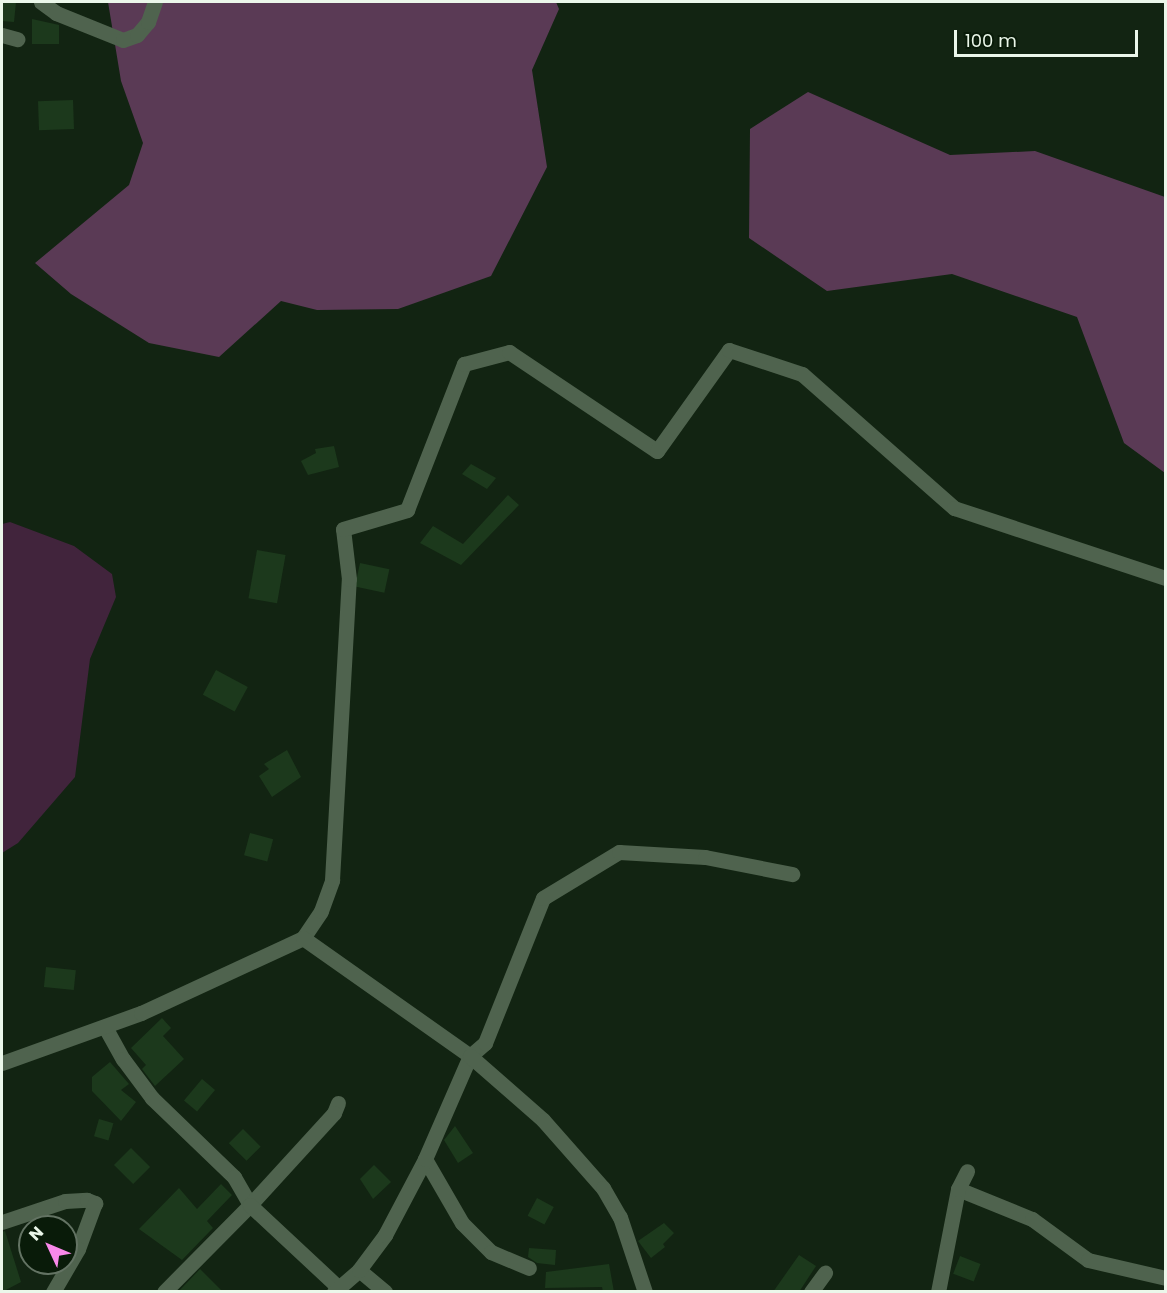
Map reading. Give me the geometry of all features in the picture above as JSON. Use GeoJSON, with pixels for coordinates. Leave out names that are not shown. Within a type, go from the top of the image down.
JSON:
{"type":"FeatureCollection","features":[{"type":"Feature","properties":{"kind":"street"},"geometry":{"type":"LineString","coordinates":[[40,2],[56,13],[123,40],[137,35],[148,22],[155,2]]}},
{"type":"Feature","properties":{"kind":"street"},"geometry":{"type":"LineString","coordinates":[[2,35],[17,39]]}},
{"type":"Feature","properties":{"kind":"street"},"geometry":{"type":"LineString","coordinates":[[2,1063],[105,1027],[303,938],[321,911],[333,880],[350,579],[344,529],[407,510],[464,364],[509,352],[657,451],[729,350],[802,374],[954,508],[1166,578]]}},
{"type":"Feature","properties":{"kind":"street"},"geometry":{"type":"LineString","coordinates":[[105,1027],[123,1059],[152,1098],[219,1161],[250,1206],[337,1290],[359,1270],[385,1235],[425,1159],[470,1056],[485,1043],[543,898],[619,852],[705,857],[792,874]]}},
{"type":"Feature","properties":{"kind":"street"},"geometry":{"type":"LineString","coordinates":[[303,938],[470,1056],[543,1120],[603,1188],[620,1217],[645,1292]]}},
{"type":"Feature","properties":{"kind":"street"},"geometry":{"type":"LineString","coordinates":[[164,1292],[250,1206],[334,1113],[338,1103]]}},
{"type":"Feature","properties":{"kind":"street"},"geometry":{"type":"LineString","coordinates":[[425,1159],[462,1223],[491,1252],[529,1268]]}},
{"type":"Feature","properties":{"kind":"street"},"geometry":{"type":"LineString","coordinates":[[938,1292],[958,1190],[967,1171]]}},
{"type":"Feature","properties":{"kind":"street"},"geometry":{"type":"LineString","coordinates":[[958,1190],[1032,1219],[1088,1260],[1166,1278]]}},
{"type":"Feature","properties":{"kind":"street"},"geometry":{"type":"LineString","coordinates":[[2,1222],[65,1201],[87,1200],[94,1203],[78,1249],[53,1292]]}},
{"type":"Feature","properties":{"kind":"street"},"geometry":{"type":"LineString","coordinates":[[359,1270],[385,1292]]}},
{"type":"Feature","properties":{"kind":"street"},"geometry":{"type":"LineString","coordinates":[[811,1292],[825,1273]]}},
{"type":"Feature","properties":{"kind":"shaded area"},"geometry":{"type":"Polygon","coordinates":[[[108,2],[556,2],[559,9],[532,70],[547,167],[491,276],[398,309],[317,310],[281,301],[219,357],[149,343],[71,294],[35,263],[129,185],[143,143],[121,81],[108,2]]]}},
{"type":"Feature","properties":{"kind":"shaded area"},"geometry":{"type":"Polygon","coordinates":[[[808,92],[950,155],[1035,151],[1165,197],[1165,473],[1124,443],[1077,317],[952,274],[827,291],[749,238],[750,129],[808,92]]]}},
{"type":"Feature","properties":{"kind":"shaded area"},"geometry":{"type":"Polygon","coordinates":[[[10,522],[74,546],[112,574],[116,597],[90,659],[75,777],[18,843],[2,853],[2,524],[10,522]]]}},
{"type":"Feature","properties":{"kind":"building"},"geometry":{"type":"Polygon","coordinates":[[[2,2],[16,2],[14,22],[2,21],[2,2]]]}},
{"type":"Feature","properties":{"kind":"building"},"geometry":{"type":"Polygon","coordinates":[[[32,19],[59,25],[59,44],[32,44],[32,19]]]}},
{"type":"Feature","properties":{"kind":"building"},"geometry":{"type":"Polygon","coordinates":[[[73,100],[74,129],[39,130],[38,101],[73,100]]]}},
{"type":"Feature","properties":{"kind":"building"},"geometry":{"type":"Polygon","coordinates":[[[334,446],[339,467],[308,475],[301,461],[316,453],[315,449],[334,446]]]}},
{"type":"Feature","properties":{"kind":"building"},"geometry":{"type":"Polygon","coordinates":[[[471,464],[496,478],[487,489],[462,474],[471,464]]]}},
{"type":"Feature","properties":{"kind":"building"},"geometry":{"type":"Polygon","coordinates":[[[508,495],[519,505],[461,565],[420,543],[433,526],[463,544],[508,495]]]}},
{"type":"Feature","properties":{"kind":"building"},"geometry":{"type":"Polygon","coordinates":[[[257,550],[286,555],[277,603],[248,598],[257,550]]]}},
{"type":"Feature","properties":{"kind":"building"},"geometry":{"type":"Polygon","coordinates":[[[360,563],[389,569],[384,593],[355,586],[360,563]]]}},
{"type":"Feature","properties":{"kind":"building"},"geometry":{"type":"Polygon","coordinates":[[[216,670],[248,687],[235,712],[203,695],[216,670]]]}},
{"type":"Feature","properties":{"kind":"building"},"geometry":{"type":"Polygon","coordinates":[[[287,750],[301,777],[272,797],[259,776],[269,769],[264,764],[287,750]]]}},
{"type":"Feature","properties":{"kind":"building"},"geometry":{"type":"Polygon","coordinates":[[[250,833],[273,839],[267,861],[244,855],[250,833]]]}},
{"type":"Feature","properties":{"kind":"building"},"geometry":{"type":"Polygon","coordinates":[[[46,967],[76,970],[74,990],[44,987],[46,967]]]}},
{"type":"Feature","properties":{"kind":"building"},"geometry":{"type":"Polygon","coordinates":[[[162,1018],[171,1028],[163,1036],[184,1059],[155,1086],[142,1069],[146,1065],[131,1048],[162,1018]]]}},
{"type":"Feature","properties":{"kind":"building"},"geometry":{"type":"Polygon","coordinates":[[[110,1062],[129,1084],[121,1090],[136,1102],[121,1121],[92,1091],[92,1077],[110,1062]]]}},
{"type":"Feature","properties":{"kind":"building"},"geometry":{"type":"Polygon","coordinates":[[[202,1079],[215,1090],[197,1111],[184,1100],[202,1079]]]}},
{"type":"Feature","properties":{"kind":"building"},"geometry":{"type":"Polygon","coordinates":[[[99,1119],[113,1123],[108,1140],[94,1136],[99,1119]]]}},
{"type":"Feature","properties":{"kind":"building"},"geometry":{"type":"Polygon","coordinates":[[[455,1126],[473,1153],[458,1163],[444,1140],[455,1126]]]}},
{"type":"Feature","properties":{"kind":"building"},"geometry":{"type":"Polygon","coordinates":[[[243,1129],[261,1147],[247,1161],[229,1143],[243,1129]]]}},
{"type":"Feature","properties":{"kind":"building"},"geometry":{"type":"Polygon","coordinates":[[[131,1148],[150,1167],[133,1184],[114,1165],[131,1148]]]}},
{"type":"Feature","properties":{"kind":"building"},"geometry":{"type":"Polygon","coordinates":[[[374,1165],[391,1182],[373,1199],[360,1179],[374,1165]]]}},
{"type":"Feature","properties":{"kind":"building"},"geometry":{"type":"Polygon","coordinates":[[[221,1184],[232,1195],[207,1221],[213,1228],[182,1260],[139,1229],[179,1188],[197,1209],[221,1184]]]}},
{"type":"Feature","properties":{"kind":"building"},"geometry":{"type":"Polygon","coordinates":[[[537,1198],[554,1207],[544,1225],[528,1216],[537,1198]]]}},
{"type":"Feature","properties":{"kind":"building"},"geometry":{"type":"Polygon","coordinates":[[[664,1223],[674,1233],[663,1244],[665,1247],[651,1258],[638,1241],[664,1223]]]}},
{"type":"Feature","properties":{"kind":"building"},"geometry":{"type":"Polygon","coordinates":[[[5,1231],[21,1282],[2,1292],[2,1232],[5,1231]]]}},
{"type":"Feature","properties":{"kind":"building"},"geometry":{"type":"Polygon","coordinates":[[[529,1248],[556,1250],[555,1265],[537,1263],[528,1257],[529,1248]]]}},
{"type":"Feature","properties":{"kind":"building"},"geometry":{"type":"Polygon","coordinates":[[[799,1255],[816,1266],[799,1292],[773,1292],[799,1255]]]}},
{"type":"Feature","properties":{"kind":"building"},"geometry":{"type":"Polygon","coordinates":[[[960,1256],[981,1264],[974,1282],[953,1274],[960,1256]]]}},
{"type":"Feature","properties":{"kind":"building"},"geometry":{"type":"Polygon","coordinates":[[[609,1264],[614,1292],[603,1292],[602,1287],[545,1288],[546,1272],[609,1264]]]}},
{"type":"Feature","properties":{"kind":"building"},"geometry":{"type":"Polygon","coordinates":[[[200,1269],[223,1292],[178,1292],[200,1269]]]}}]}
